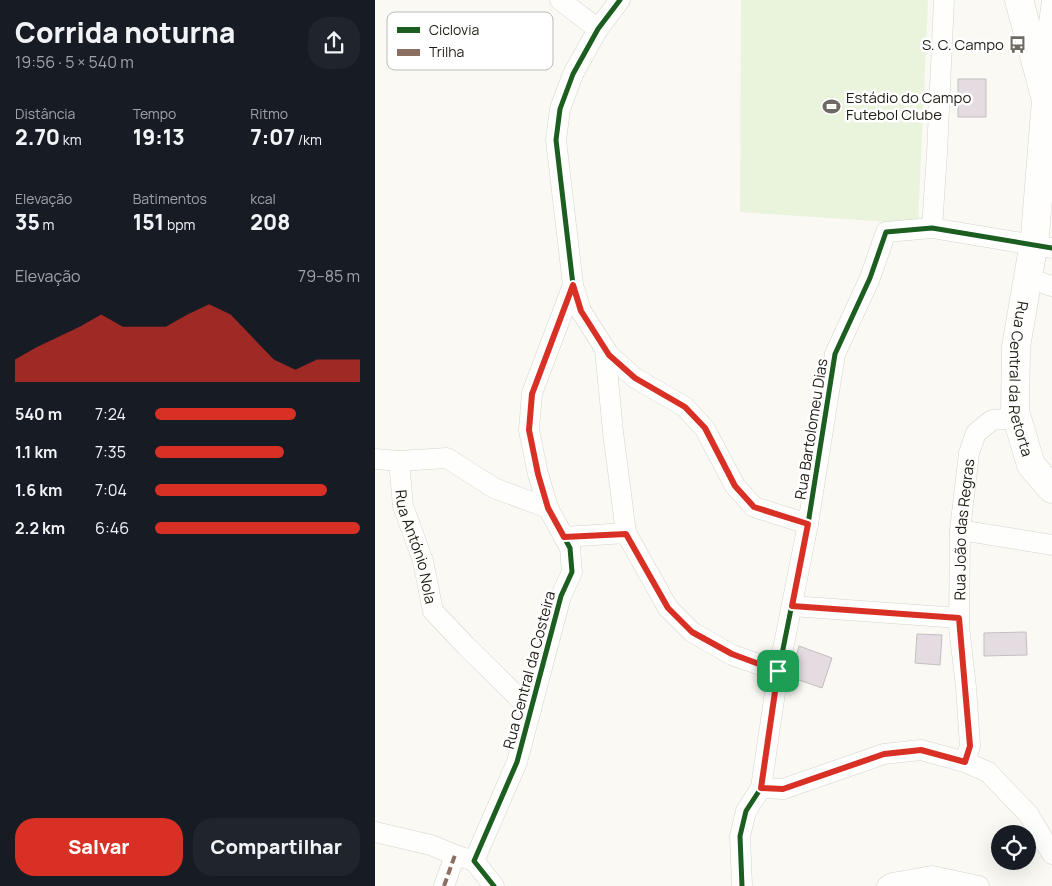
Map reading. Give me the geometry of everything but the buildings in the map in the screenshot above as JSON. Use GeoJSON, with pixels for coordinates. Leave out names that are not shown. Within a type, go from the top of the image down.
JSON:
{"type":"FeatureCollection","features":[{"type":"Feature","properties":{"kind":"street"},"geometry":{"type":"LineString","coordinates":[[560,0],[598,29]]}},
{"type":"Feature","properties":{"kind":"street","name":"Rua Central da Costeira"},"geometry":{"type":"LineString","coordinates":[[475,861],[517,762],[561,596],[572,572],[570,548],[548,508],[538,474],[529,430],[532,394],[573,285],[556,140],[560,109],[573,74],[598,29],[620,0]]}},
{"type":"Feature","properties":{"kind":"street"},"geometry":{"type":"LineString","coordinates":[[943,0],[937,153],[931,228],[1043,246]]}},
{"type":"Feature","properties":{"kind":"street","name":"Rua Central da Retorta"},"geometry":{"type":"LineString","coordinates":[[1019,0],[1045,87]]}},
{"type":"Feature","properties":{"kind":"street","name":"Rua Central da Retorta"},"geometry":{"type":"LineString","coordinates":[[1052,1],[1045,87],[1046,167],[1040,282],[1016,347],[1015,411],[1031,465],[1052,489]]}},
{"type":"Feature","properties":{"kind":"street","name":"Rua Bartolomeu Dias"},"geometry":{"type":"LineString","coordinates":[[742,886],[740,836],[746,811],[761,788],[778,671],[808,524],[835,354],[869,278],[886,232],[931,228]]}},
{"type":"Feature","properties":{"kind":"street"},"geometry":{"type":"LineString","coordinates":[[573,285],[581,311],[609,355],[635,378],[685,407],[705,428],[735,486],[754,507],[808,524]]}},
{"type":"Feature","properties":{"kind":"street"},"geometry":{"type":"LineString","coordinates":[[605,349],[626,534],[668,608],[692,632],[732,654],[778,671]]}},
{"type":"Feature","properties":{"kind":"street","name":"Rua João das Regras"},"geometry":{"type":"LineString","coordinates":[[965,762],[970,746],[959,618],[960,530],[969,453],[976,433],[993,420],[1017,418]]}},
{"type":"Feature","properties":{"kind":"street"},"geometry":{"type":"LineString","coordinates":[[375,458],[399,461],[447,458],[494,488],[548,508]]}},
{"type":"Feature","properties":{"kind":"street","name":"Rua António Nola"},"geometry":{"type":"LineString","coordinates":[[399,461],[403,506],[423,561],[433,610],[466,646],[531,710]]}},
{"type":"Feature","properties":{"kind":"street"},"geometry":{"type":"LineString","coordinates":[[960,530],[1052,545]]}},
{"type":"Feature","properties":{"kind":"street"},"geometry":{"type":"LineString","coordinates":[[564,537],[626,534]]}},
{"type":"Feature","properties":{"kind":"street"},"geometry":{"type":"LineString","coordinates":[[792,606],[959,618]]}},
{"type":"Feature","properties":{"kind":"street"},"geometry":{"type":"LineString","coordinates":[[761,788],[783,789],[884,754],[921,750],[965,762],[988,772],[1029,815],[1052,854]]}},
{"type":"Feature","properties":{"kind":"street"},"geometry":{"type":"LineString","coordinates":[[375,832],[431,845],[475,861],[493,886]]}},
{"type":"Feature","properties":{"kind":"street"},"geometry":{"type":"LineString","coordinates":[[444,886],[455,855]]}},
{"type":"Feature","properties":{"kind":"street"},"geometry":{"type":"LineString","coordinates":[[887,886],[892,883],[932,876],[979,886]]}},
{"type":"Feature","properties":{"kind":"green space","name":"Estádio do Campo Futebol Clube"},"geometry":{"type":"Polygon","coordinates":[[[741,0],[928,0],[918,224],[740,212],[741,0]]]}},
{"type":"Feature","properties":{"kind":"marked path"},"geometry":{"type":"LineString","coordinates":[[444,886],[455,855]]}},
{"type":"Feature","properties":{"kind":"cycle path"},"geometry":{"type":"LineString","coordinates":[[494,886],[474,861],[517,762],[561,596],[572,572],[570,548],[548,508],[538,474],[529,430],[532,393],[573,285],[556,140],[560,109],[573,74],[598,29],[620,0]]}},
{"type":"Feature","properties":{"kind":"cycle path"},"geometry":{"type":"LineString","coordinates":[[742,886],[740,836],[746,811],[761,788],[777,679],[808,524],[835,354],[870,278],[886,232],[932,228],[1052,248]]}},
{"type":"Feature","properties":{"kind":"place","name":"S. C. Campo"},"geometry":{"type":"Point","coordinates":[1018,44]}},
{"type":"Feature","properties":{"kind":"place","name":"Estádio do Campo Futebol Clube"},"geometry":{"type":"Point","coordinates":[832,106]}},
{"type":"Feature","properties":{"kind":"route"},"geometry":{"type":"LineString","coordinates":[[573,285],[581,311],[609,355],[635,378],[685,407],[705,428],[735,486],[754,507],[808,524],[792,606],[959,618],[970,746],[965,762],[921,750],[884,754],[783,789],[761,788],[778,671],[732,654],[692,632],[668,608],[626,534],[564,537],[548,508],[538,474],[529,430],[532,394],[573,285]]}}]}
